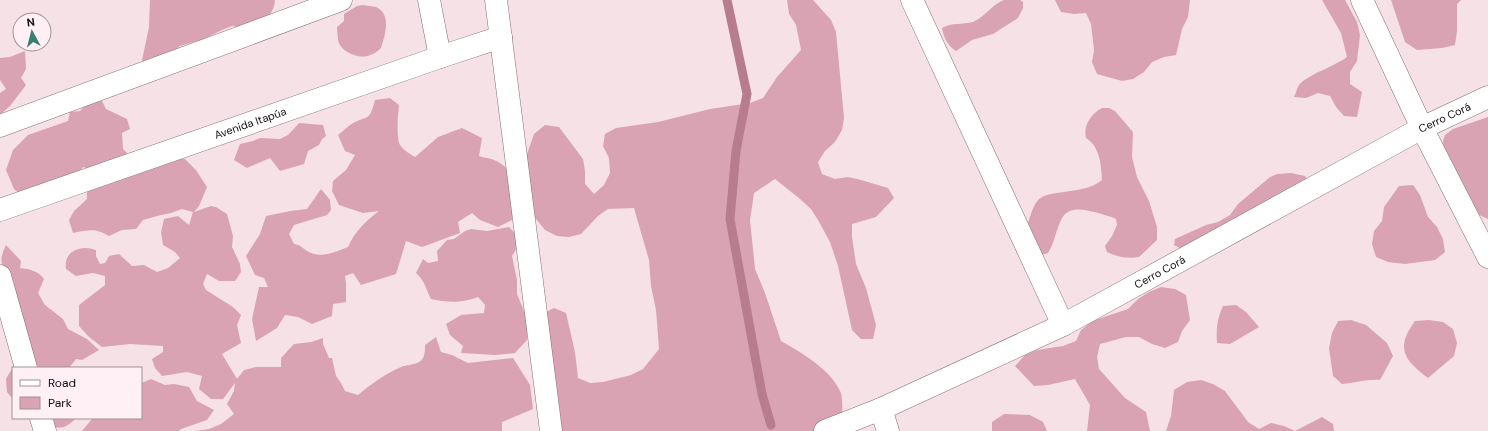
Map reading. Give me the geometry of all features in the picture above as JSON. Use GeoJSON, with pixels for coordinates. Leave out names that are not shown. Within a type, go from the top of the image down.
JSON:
{"type":"FeatureCollection","features":[{"type":"Feature","properties":{"kind":"street"},"geometry":{"type":"LineString","coordinates":[[0,126],[341,0]]}},
{"type":"Feature","properties":{"kind":"street"},"geometry":{"type":"LineString","coordinates":[[429,0],[440,57]]}},
{"type":"Feature","properties":{"kind":"street"},"geometry":{"type":"LineString","coordinates":[[496,0],[502,37],[551,431]]}},
{"type":"Feature","properties":{"kind":"street"},"geometry":{"type":"LineString","coordinates":[[912,0],[1063,325]]}},
{"type":"Feature","properties":{"kind":"street"},"geometry":{"type":"LineString","coordinates":[[1362,0],[1422,128],[1488,257]]}},
{"type":"Feature","properties":{"kind":"street","name":"Avenida Itapúa"},"geometry":{"type":"LineString","coordinates":[[0,210],[440,57],[502,37]]}},
{"type":"Feature","properties":{"kind":"street","name":"Cerro Corá"},"geometry":{"type":"LineString","coordinates":[[825,431],[881,410],[1063,325],[1422,128],[1488,97]]}},
{"type":"Feature","properties":{"kind":"street"},"geometry":{"type":"LineString","coordinates":[[0,276],[26,367]]}},
{"type":"Feature","properties":{"kind":"street"},"geometry":{"type":"LineString","coordinates":[[881,410],[888,431]]}},
{"type":"Feature","properties":{"kind":"street"},"geometry":{"type":"LineString","coordinates":[[41,419],[45,431]]}},
{"type":"Feature","properties":{"kind":"green space"},"geometry":{"type":"Polygon","coordinates":[[[150,0],[275,0],[275,4],[258,31],[232,26],[204,39],[180,46],[165,60],[148,67],[142,60],[149,27],[150,0]]]}},
{"type":"Feature","properties":{"kind":"green space"},"geometry":{"type":"Polygon","coordinates":[[[787,0],[813,0],[831,20],[836,32],[844,118],[842,130],[835,142],[825,151],[818,162],[822,174],[835,179],[848,177],[888,188],[894,198],[876,217],[852,224],[852,237],[856,264],[866,288],[876,325],[873,339],[861,339],[852,330],[838,266],[830,242],[811,209],[775,179],[754,193],[750,220],[755,269],[765,293],[781,341],[815,362],[830,376],[835,383],[840,391],[842,399],[840,431],[541,431],[542,314],[554,308],[566,313],[575,352],[578,378],[590,383],[603,382],[631,375],[643,369],[659,349],[656,310],[651,286],[649,260],[634,208],[608,209],[598,216],[581,234],[569,237],[557,236],[545,230],[520,199],[520,174],[534,134],[545,125],[559,127],[583,159],[585,184],[594,194],[604,185],[610,173],[609,158],[603,146],[605,134],[616,128],[658,122],[710,109],[750,103],[763,98],[777,77],[801,50],[796,25],[789,14],[787,0]]]}},
{"type":"Feature","properties":{"kind":"green space"},"geometry":{"type":"Polygon","coordinates":[[[1004,0],[1020,0],[1023,2],[1023,8],[1018,18],[993,34],[972,40],[956,51],[948,44],[942,28],[950,25],[973,22],[996,4],[1004,0]]]}},
{"type":"Feature","properties":{"kind":"green space"},"geometry":{"type":"Polygon","coordinates":[[[1055,0],[1190,0],[1188,17],[1182,29],[1176,55],[1164,57],[1152,62],[1144,72],[1133,79],[1122,81],[1097,74],[1092,62],[1094,50],[1091,24],[1086,13],[1074,14],[1061,12],[1055,0]]]}},
{"type":"Feature","properties":{"kind":"green space"},"geometry":{"type":"Polygon","coordinates":[[[1322,0],[1345,0],[1357,22],[1360,35],[1357,61],[1350,72],[1350,84],[1362,92],[1357,117],[1344,116],[1336,107],[1330,96],[1318,93],[1306,98],[1294,97],[1298,86],[1303,81],[1347,57],[1341,33],[1322,0]]]}},
{"type":"Feature","properties":{"kind":"green space"},"geometry":{"type":"Polygon","coordinates":[[[1391,0],[1461,0],[1457,4],[1457,31],[1455,45],[1442,48],[1417,50],[1405,42],[1391,0]]]}},
{"type":"Feature","properties":{"kind":"green space"},"geometry":{"type":"Polygon","coordinates":[[[363,5],[376,7],[381,10],[386,20],[386,26],[381,48],[373,54],[356,56],[342,48],[338,40],[337,27],[344,21],[344,14],[357,6],[363,5]]]}},
{"type":"Feature","properties":{"kind":"green space"},"geometry":{"type":"Polygon","coordinates":[[[25,52],[26,69],[21,78],[26,85],[10,106],[0,115],[0,93],[6,89],[0,80],[0,58],[10,57],[25,52]]]}},
{"type":"Feature","properties":{"kind":"green space"},"geometry":{"type":"Polygon","coordinates":[[[390,98],[399,105],[398,131],[400,145],[415,157],[438,137],[462,128],[482,138],[479,156],[492,159],[502,165],[508,170],[512,178],[514,186],[514,203],[512,220],[498,227],[480,220],[472,213],[458,222],[460,233],[422,247],[406,241],[396,274],[361,285],[353,273],[345,276],[346,302],[333,304],[332,316],[312,324],[298,317],[285,315],[277,328],[256,341],[252,319],[259,287],[268,287],[264,278],[255,275],[246,256],[260,234],[266,216],[307,209],[321,189],[330,200],[331,210],[327,215],[294,225],[289,234],[294,244],[300,246],[308,252],[316,254],[326,254],[348,247],[361,227],[379,211],[363,213],[339,205],[332,191],[333,181],[346,170],[355,155],[345,151],[338,135],[350,125],[369,116],[375,100],[390,98]]]}},
{"type":"Feature","properties":{"kind":"green space"},"geometry":{"type":"Polygon","coordinates":[[[102,101],[106,109],[127,119],[130,129],[122,133],[123,149],[127,153],[119,161],[89,169],[83,167],[80,171],[20,194],[14,189],[6,170],[13,150],[28,135],[68,121],[70,112],[80,111],[87,103],[102,101]]]}},
{"type":"Feature","properties":{"kind":"green space"},"geometry":{"type":"Polygon","coordinates":[[[1102,108],[1109,108],[1115,111],[1133,132],[1132,157],[1137,177],[1149,201],[1157,227],[1157,240],[1139,257],[1127,258],[1115,255],[1107,252],[1105,246],[1117,225],[1116,219],[1088,211],[1074,210],[1069,211],[1062,218],[1048,253],[1042,255],[1028,223],[1036,202],[1050,194],[1086,188],[1095,185],[1102,180],[1099,156],[1094,146],[1086,138],[1085,133],[1087,124],[1091,117],[1102,108]]]}},
{"type":"Feature","properties":{"kind":"green space"},"geometry":{"type":"Polygon","coordinates":[[[1488,117],[1488,219],[1477,214],[1444,156],[1443,141],[1445,135],[1453,129],[1488,117]]]}},
{"type":"Feature","properties":{"kind":"green space"},"geometry":{"type":"Polygon","coordinates":[[[299,123],[323,125],[326,136],[322,139],[319,145],[308,151],[304,164],[280,171],[270,158],[247,168],[234,160],[240,144],[260,138],[280,139],[288,135],[299,123]]]}},
{"type":"Feature","properties":{"kind":"green space"},"geometry":{"type":"Polygon","coordinates":[[[166,159],[185,159],[196,170],[207,187],[199,206],[194,212],[211,206],[216,207],[227,214],[233,236],[232,247],[240,264],[241,272],[235,281],[219,281],[207,274],[203,284],[206,290],[233,307],[241,315],[237,325],[241,343],[222,354],[237,379],[244,370],[256,367],[281,367],[281,358],[294,344],[311,342],[323,338],[323,344],[329,358],[332,358],[336,376],[345,391],[358,395],[389,373],[401,367],[421,361],[424,355],[425,345],[436,337],[441,352],[452,355],[468,363],[513,358],[530,385],[533,409],[502,422],[502,431],[195,431],[209,429],[221,424],[234,414],[227,404],[234,391],[235,383],[223,399],[211,399],[199,389],[202,376],[187,372],[162,376],[155,368],[152,359],[163,352],[163,346],[130,344],[102,347],[89,337],[79,326],[79,305],[105,285],[105,276],[93,273],[76,276],[66,269],[67,258],[70,253],[74,250],[85,248],[96,250],[96,256],[100,264],[105,263],[109,256],[119,254],[132,266],[144,265],[157,272],[168,268],[180,258],[175,252],[163,245],[161,232],[164,219],[178,216],[189,225],[193,212],[182,209],[143,220],[136,229],[122,230],[109,236],[92,230],[73,233],[69,220],[74,211],[87,199],[87,191],[166,159]]]}},
{"type":"Feature","properties":{"kind":"green space"},"geometry":{"type":"Polygon","coordinates":[[[1291,173],[1305,176],[1309,182],[1191,254],[1174,245],[1175,239],[1206,225],[1218,222],[1230,215],[1238,204],[1270,177],[1277,174],[1291,173]]]}},
{"type":"Feature","properties":{"kind":"green space"},"geometry":{"type":"Polygon","coordinates":[[[1413,185],[1420,195],[1428,217],[1437,227],[1443,239],[1445,252],[1435,260],[1405,264],[1388,262],[1376,257],[1372,244],[1374,231],[1382,221],[1384,207],[1399,186],[1413,185]]]}},
{"type":"Feature","properties":{"kind":"green space"},"geometry":{"type":"Polygon","coordinates":[[[509,227],[515,233],[518,246],[512,256],[517,280],[517,294],[529,320],[527,326],[527,340],[515,353],[496,355],[461,353],[463,346],[450,335],[446,324],[461,315],[484,313],[485,305],[478,297],[455,302],[431,299],[424,282],[416,273],[423,259],[428,263],[438,261],[437,251],[447,240],[454,239],[465,231],[471,229],[487,231],[509,227]]]}},
{"type":"Feature","properties":{"kind":"green space"},"geometry":{"type":"Polygon","coordinates":[[[6,245],[21,261],[20,268],[34,271],[44,279],[38,293],[45,305],[63,319],[68,329],[87,339],[99,350],[82,360],[76,359],[70,367],[13,367],[16,362],[6,274],[2,260],[6,245]]]}},
{"type":"Feature","properties":{"kind":"green space"},"geometry":{"type":"Polygon","coordinates":[[[1161,287],[1175,289],[1186,295],[1190,320],[1182,331],[1178,342],[1165,348],[1152,344],[1139,337],[1126,337],[1100,344],[1097,357],[1099,369],[1125,398],[1146,412],[1150,431],[1087,431],[1090,405],[1075,379],[1048,385],[1034,386],[1015,366],[1025,355],[1037,350],[1063,346],[1076,341],[1081,330],[1092,321],[1128,309],[1138,299],[1161,287]]]}},
{"type":"Feature","properties":{"kind":"green space"},"geometry":{"type":"Polygon","coordinates":[[[1236,305],[1246,312],[1259,327],[1230,344],[1217,343],[1217,324],[1223,306],[1236,305]]]}},
{"type":"Feature","properties":{"kind":"green space"},"geometry":{"type":"Polygon","coordinates":[[[1351,320],[1366,325],[1387,343],[1393,356],[1380,380],[1342,384],[1333,376],[1329,348],[1332,333],[1338,321],[1351,320]]]}},
{"type":"Feature","properties":{"kind":"green space"},"geometry":{"type":"Polygon","coordinates":[[[1429,320],[1443,322],[1453,329],[1457,343],[1454,356],[1428,378],[1408,359],[1404,346],[1405,339],[1415,321],[1429,320]]]}},
{"type":"Feature","properties":{"kind":"green space"},"geometry":{"type":"Polygon","coordinates":[[[12,369],[12,398],[7,392],[6,379],[12,369]]]}},
{"type":"Feature","properties":{"kind":"green space"},"geometry":{"type":"Polygon","coordinates":[[[151,379],[165,385],[174,384],[189,387],[197,401],[214,410],[207,420],[179,431],[82,431],[92,419],[142,419],[142,383],[151,379]]]}},
{"type":"Feature","properties":{"kind":"green space"},"geometry":{"type":"Polygon","coordinates":[[[1201,380],[1213,384],[1225,391],[1248,422],[1259,429],[1271,423],[1284,426],[1295,431],[1166,431],[1171,416],[1174,390],[1187,382],[1201,380]]]}},
{"type":"Feature","properties":{"kind":"green space"},"geometry":{"type":"Polygon","coordinates":[[[1004,414],[1030,415],[1043,422],[1047,431],[992,431],[992,422],[1004,414]]]}},
{"type":"Feature","properties":{"kind":"green space"},"geometry":{"type":"Polygon","coordinates":[[[1322,417],[1333,424],[1334,431],[1295,431],[1322,417]]]}},
{"type":"Feature","properties":{"kind":"green space"},"geometry":{"type":"Polygon","coordinates":[[[41,419],[75,419],[67,425],[59,428],[41,419]]]}},
{"type":"Feature","properties":{"kind":"waterway"},"geometry":{"type":"LineString","coordinates":[[727,0],[747,94],[736,151],[730,219],[762,394],[771,425]]}}]}
